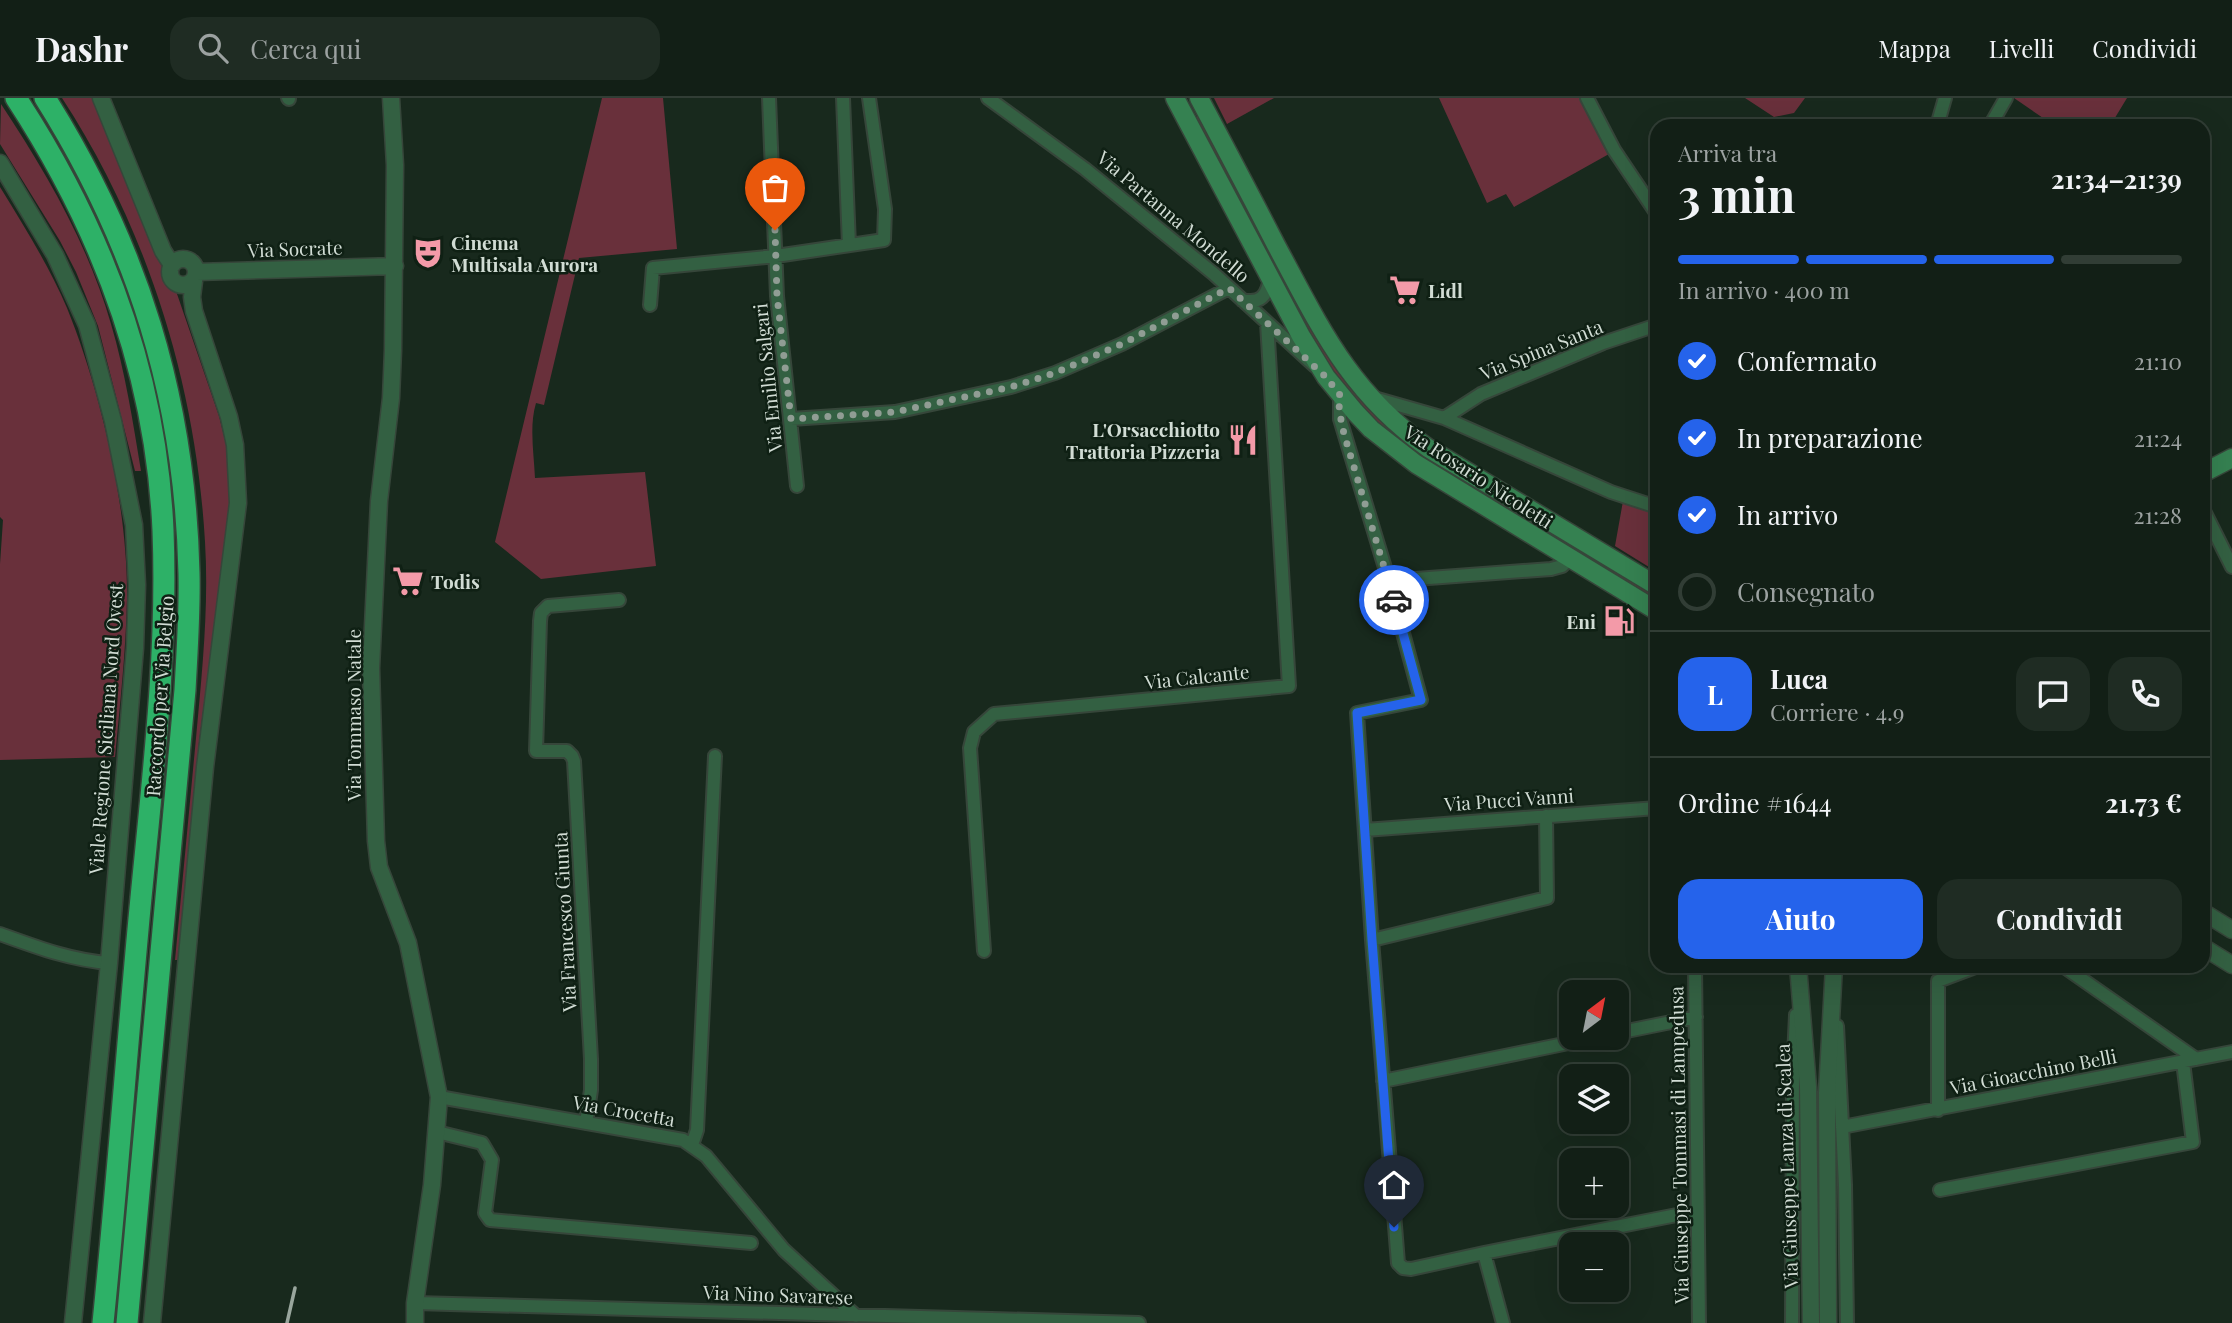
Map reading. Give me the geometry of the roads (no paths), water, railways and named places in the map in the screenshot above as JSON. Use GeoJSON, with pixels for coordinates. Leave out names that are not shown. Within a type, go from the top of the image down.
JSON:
{"type":"FeatureCollection","features":[{"type":"Feature","properties":{"kind":"highway","name":"Raccordo per Via Belgio"},"geometry":{"type":"LineString","coordinates":[[16,98],[43,140],[83,214],[113,284],[136,360],[158,480],[163,549],[162,645],[154,765],[103,1323]]}},
{"type":"Feature","properties":{"kind":"highway","name":"Raccordo per Via Belgio"},"geometry":{"type":"LineString","coordinates":[[45,98],[100,196],[130,263],[148,314],[168,392],[184,496],[187,535],[189,608],[184,690],[127,1323]]}},
{"type":"Feature","properties":{"kind":"highway"},"geometry":{"type":"LineString","coordinates":[[94,1323],[111,1146],[130,1021]]}},
{"type":"Feature","properties":{"kind":"main road","name":"Via Rosario Nicoletti"},"geometry":{"type":"LineString","coordinates":[[1175,98],[1301,336],[1326,377],[1371,429],[1416,464],[1650,607]]}},
{"type":"Feature","properties":{"kind":"main road","name":"Via Rosario Nicoletti"},"geometry":{"type":"LineString","coordinates":[[1199,98],[1321,329],[1346,368],[1368,395],[1397,424],[1428,448],[1650,582]]}},
{"type":"Feature","properties":{"kind":"main road"},"geometry":{"type":"LineString","coordinates":[[1187,122],[1188,112],[1196,108],[1202,109],[1210,119]]}},
{"type":"Feature","properties":{"kind":"main road"},"geometry":{"type":"LineString","coordinates":[[2210,469],[2232,458]]}},
{"type":"Feature","properties":{"kind":"street"},"geometry":{"type":"LineString","coordinates":[[101,98],[163,251],[177,262],[190,260],[194,264],[194,311],[229,416],[238,473],[238,503],[205,767],[152,1323]]}},
{"type":"Feature","properties":{"kind":"street"},"geometry":{"type":"LineString","coordinates":[[113,98],[177,262]]}},
{"type":"Feature","properties":{"kind":"street","name":"Via Tommaso Natale"},"geometry":{"type":"LineString","coordinates":[[391,98],[395,165],[391,398],[379,501],[371,667],[379,867],[408,943],[439,1097],[415,1303],[415,1323]]}},
{"type":"Feature","properties":{"kind":"street","name":"Via Emilio Salgari"},"geometry":{"type":"LineString","coordinates":[[769,98],[777,296],[797,486]]}},
{"type":"Feature","properties":{"kind":"street"},"geometry":{"type":"LineString","coordinates":[[843,98],[849,245]]}},
{"type":"Feature","properties":{"kind":"street"},"geometry":{"type":"LineString","coordinates":[[650,305],[653,268],[776,256],[884,240],[886,209],[869,98]]}},
{"type":"Feature","properties":{"kind":"street","name":"Via Partanna Mondello"},"geometry":{"type":"LineString","coordinates":[[988,98],[1085,169],[1229,288],[1326,377]]}},
{"type":"Feature","properties":{"kind":"street"},"geometry":{"type":"LineString","coordinates":[[1587,98],[1614,150],[1650,204]]}},
{"type":"Feature","properties":{"kind":"street"},"geometry":{"type":"LineString","coordinates":[[1939,119],[1945,98]]}},
{"type":"Feature","properties":{"kind":"street"},"geometry":{"type":"LineString","coordinates":[[1994,119],[2006,98]]}},
{"type":"Feature","properties":{"kind":"street","name":"Viale Regione Siciliana Nord Ovest"},"geometry":{"type":"LineString","coordinates":[[0,163],[55,255],[87,325],[113,421],[134,526],[137,585],[135,648],[109,963],[73,1323]]}},
{"type":"Feature","properties":{"kind":"street"},"geometry":{"type":"LineString","coordinates":[[177,262],[170,274],[174,282],[186,285],[195,276]]}},
{"type":"Feature","properties":{"kind":"street","name":"Via Socrate"},"geometry":{"type":"LineString","coordinates":[[195,276],[395,266]]}},
{"type":"Feature","properties":{"kind":"street"},"geometry":{"type":"LineString","coordinates":[[1242,300],[1255,301],[1263,297],[1268,290],[1270,278]]}},
{"type":"Feature","properties":{"kind":"street"},"geometry":{"type":"LineString","coordinates":[[791,419],[895,412],[1011,387],[1055,373],[1111,349],[1229,288]]}},
{"type":"Feature","properties":{"kind":"street","name":"Via Calcante"},"geometry":{"type":"LineString","coordinates":[[984,951],[970,748],[974,732],[994,714],[1289,686],[1267,323]]}},
{"type":"Feature","properties":{"kind":"street","name":"Via Spina Santa"},"geometry":{"type":"LineString","coordinates":[[1444,418],[1481,394],[1603,343],[1650,327]]}},
{"type":"Feature","properties":{"kind":"street"},"geometry":{"type":"LineString","coordinates":[[1340,395],[1340,419],[1389,581],[1421,700],[1357,713],[1396,1259],[1403,1268],[1411,1269],[1484,1252],[1697,1211]]}},
{"type":"Feature","properties":{"kind":"street"},"geometry":{"type":"LineString","coordinates":[[1368,395],[1444,418],[1611,492],[1650,505]]}},
{"type":"Feature","properties":{"kind":"street"},"geometry":{"type":"LineString","coordinates":[[2210,523],[2232,567]]}},
{"type":"Feature","properties":{"kind":"street"},"geometry":{"type":"LineString","coordinates":[[1389,581],[1551,569],[1562,566],[1570,558]]}},
{"type":"Feature","properties":{"kind":"street","name":"Via Francesco Giunta"},"geometry":{"type":"LineString","coordinates":[[586,1123],[591,1090],[591,1059],[574,761],[567,751],[536,751],[541,613],[548,606],[556,604],[619,600]]}},
{"type":"Feature","properties":{"kind":"street"},"geometry":{"type":"LineString","coordinates":[[692,1145],[697,1130],[715,756]]}},
{"type":"Feature","properties":{"kind":"street","name":"Via Pucci Vanni"},"geometry":{"type":"LineString","coordinates":[[1365,830],[1650,809]]}},
{"type":"Feature","properties":{"kind":"street"},"geometry":{"type":"LineString","coordinates":[[1372,940],[1547,898],[1546,816]]}},
{"type":"Feature","properties":{"kind":"street"},"geometry":{"type":"LineString","coordinates":[[2210,916],[2232,930]]}},
{"type":"Feature","properties":{"kind":"street"},"geometry":{"type":"LineString","coordinates":[[0,934],[52,953],[88,962],[109,963]]}},
{"type":"Feature","properties":{"kind":"street"},"geometry":{"type":"LineString","coordinates":[[2210,951],[2232,965]]}},
{"type":"Feature","properties":{"kind":"street","name":"Via Giuseppe Tommasi di Lampedusa"},"geometry":{"type":"LineString","coordinates":[[1695,973],[1699,1323]]}},
{"type":"Feature","properties":{"kind":"street","name":"Via Giuseppe Lanza di Scalea"},"geometry":{"type":"LineString","coordinates":[[1798,973],[1808,1087],[1811,1323]]}},
{"type":"Feature","properties":{"kind":"street","name":"Via Giuseppe Lanza di Scalea"},"geometry":{"type":"LineString","coordinates":[[1834,973],[1845,1185],[1847,1323]]}},
{"type":"Feature","properties":{"kind":"street"},"geometry":{"type":"LineString","coordinates":[[1938,1110],[1938,981],[1959,973]]}},
{"type":"Feature","properties":{"kind":"street"},"geometry":{"type":"LineString","coordinates":[[1940,1190],[2193,1142],[2190,1060],[2072,973]]}},
{"type":"Feature","properties":{"kind":"street"},"geometry":{"type":"LineString","coordinates":[[1791,1323],[1793,1078],[1798,984]]}},
{"type":"Feature","properties":{"kind":"street","name":"Via Giuseppe Lanza di Scalea"},"geometry":{"type":"LineString","coordinates":[[1828,1323],[1827,1093],[1834,988]]}},
{"type":"Feature","properties":{"kind":"street"},"geometry":{"type":"LineString","coordinates":[[1629,1031],[1696,1017]]}},
{"type":"Feature","properties":{"kind":"street"},"geometry":{"type":"LineString","coordinates":[[1383,1081],[1559,1045]]}},
{"type":"Feature","properties":{"kind":"street","name":"Via Gioacchino Belli"},"geometry":{"type":"LineString","coordinates":[[1842,1127],[2232,1052]]}},
{"type":"Feature","properties":{"kind":"street","name":"Via Crocetta"},"geometry":{"type":"LineString","coordinates":[[439,1097],[683,1140],[706,1156],[784,1250],[856,1316]]}},
{"type":"Feature","properties":{"kind":"street"},"geometry":{"type":"LineString","coordinates":[[437,1132],[482,1143],[492,1160],[485,1213],[490,1220],[751,1242]]}},
{"type":"Feature","properties":{"kind":"street"},"geometry":{"type":"LineString","coordinates":[[1484,1252],[1503,1323]]}},
{"type":"Feature","properties":{"kind":"street","name":"Via Nino Savarese"},"geometry":{"type":"LineString","coordinates":[[415,1303],[1139,1323]]}},
{"type":"Feature","properties":{"kind":"railway"},"geometry":{"type":"LineString","coordinates":[[287,1323],[295,1288]]}},
{"type":"Feature","properties":{"kind":"place","name":"Cinema Multisala Aurora"},"geometry":{"type":"Point","coordinates":[428,253]}},
{"type":"Feature","properties":{"kind":"place","name":"Lidl"},"geometry":{"type":"Point","coordinates":[1405,290]}},
{"type":"Feature","properties":{"kind":"place","name":"L'Orsacchiotto Trattoria Pizzeria"},"geometry":{"type":"Point","coordinates":[1243,440]}},
{"type":"Feature","properties":{"kind":"place","name":"Todis"},"geometry":{"type":"Point","coordinates":[408,581]}},
{"type":"Feature","properties":{"kind":"place","name":"Eni"},"geometry":{"type":"Point","coordinates":[1619,621]}}]}
